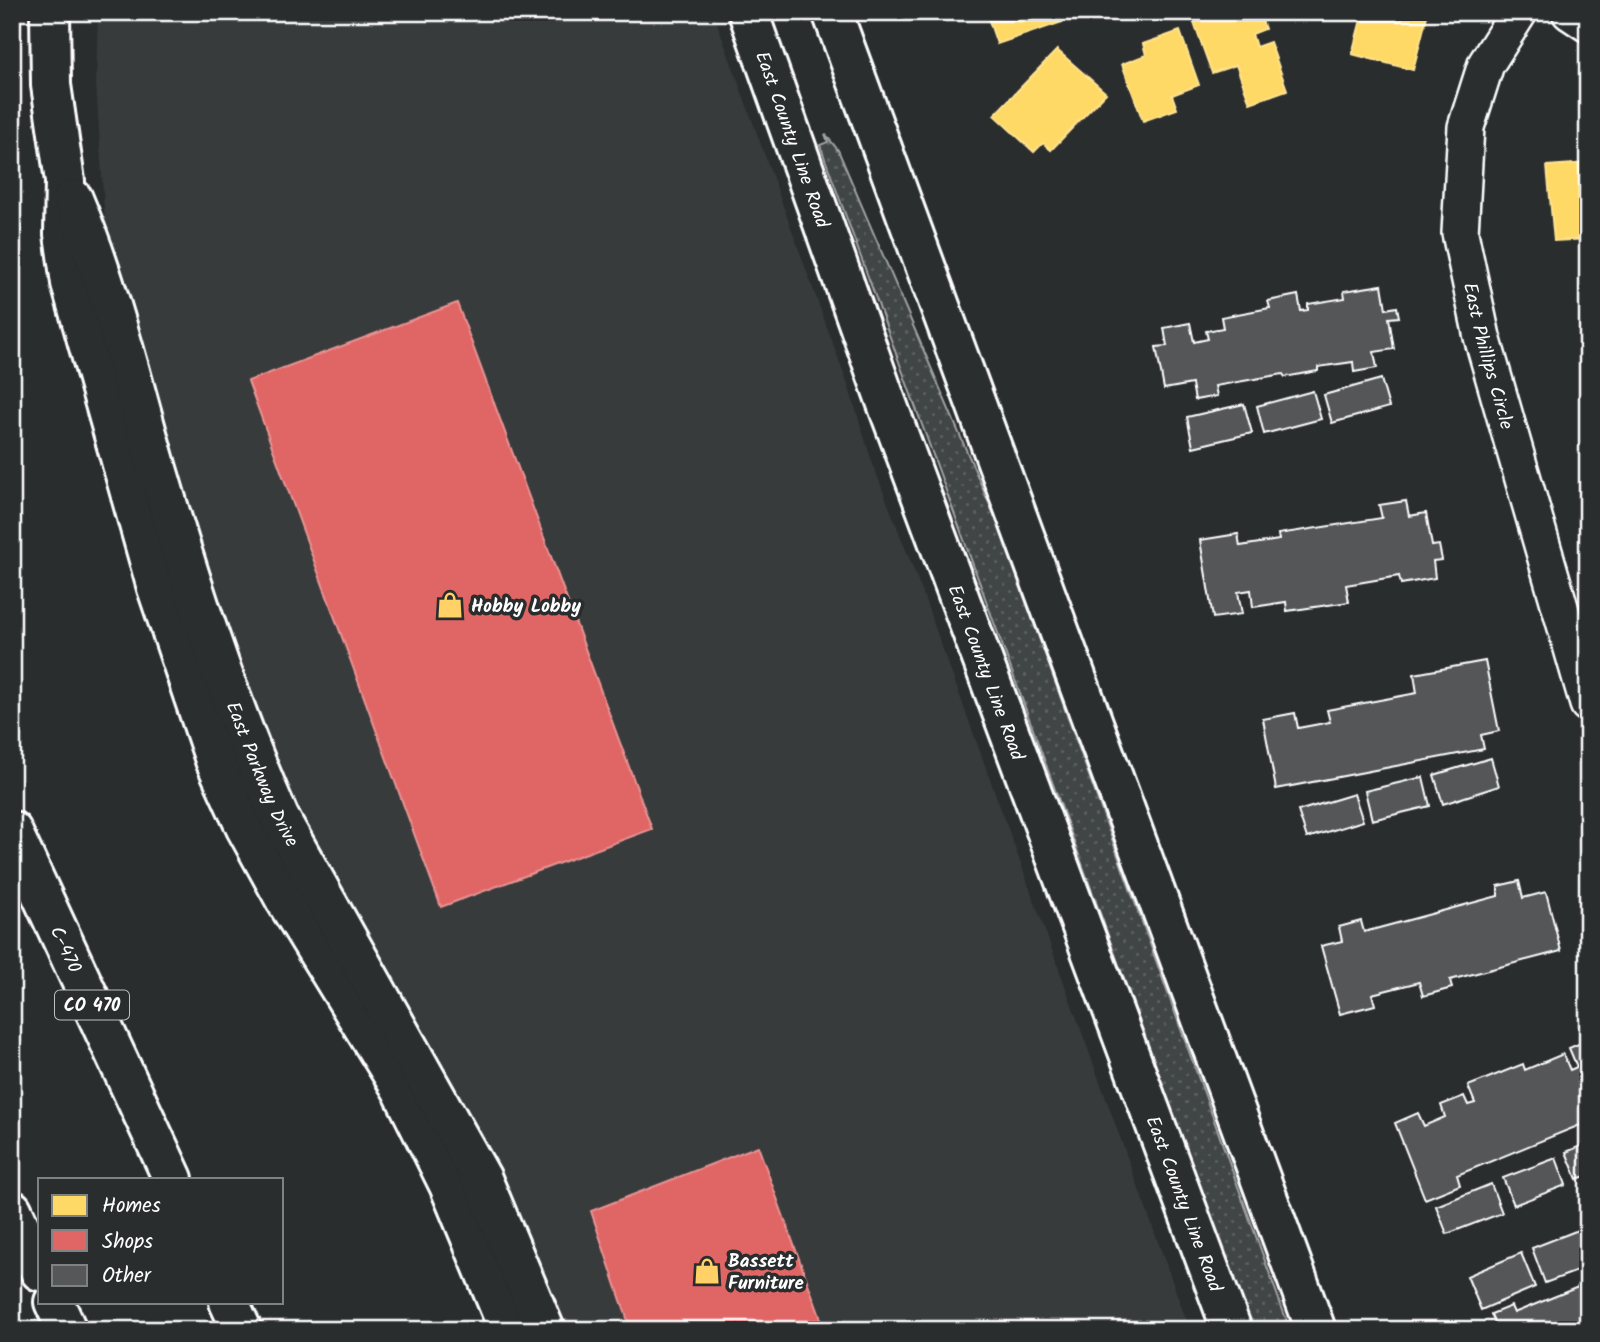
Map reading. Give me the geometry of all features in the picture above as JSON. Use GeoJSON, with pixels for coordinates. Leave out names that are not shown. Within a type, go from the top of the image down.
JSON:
{"type":"FeatureCollection","features":[{"type":"Feature","properties":{"kind":"main road","name":"East Parkway Drive"},"geometry":{"type":"LineString","coordinates":[[50,12],[51,85],[65,181],[64,234],[71,283],[157,587],[215,760],[246,828],[285,899],[401,1088],[449,1185],[509,1330]]}},
{"type":"Feature","properties":{"kind":"main road","name":"East County Line Road"},"geometry":{"type":"LineString","coordinates":[[748,12],[886,401],[1232,1330]]}},
{"type":"Feature","properties":{"kind":"main road"},"geometry":{"type":"LineString","coordinates":[[832,12],[1316,1330]]}},
{"type":"Feature","properties":{"kind":"main road","name":"East Parkway Drive"},"geometry":{"type":"LineString","coordinates":[[65,181],[104,283],[184,555],[257,768],[279,817],[482,1179],[545,1330]]}},
{"type":"Feature","properties":{"kind":"main road","name":"C-470"},"geometry":{"type":"LineString","coordinates":[[12,831],[173,1178]]}},
{"type":"Feature","properties":{"kind":"main road"},"geometry":{"type":"LineString","coordinates":[[12,1210],[38,1267]]}},
{"type":"Feature","properties":{"kind":"main road"},"geometry":{"type":"LineString","coordinates":[[55,1304],[67,1330]]}},
{"type":"Feature","properties":{"kind":"main road"},"geometry":{"type":"LineString","coordinates":[[230,1304],[242,1330]]}},
{"type":"Feature","properties":{"kind":"street","name":"East Phillips Circle"},"geometry":{"type":"LineString","coordinates":[[1519,12],[1486,64],[1466,127],[1460,233],[1482,337],[1578,623],[1588,704]]}},
{"type":"Feature","properties":{"kind":"street"},"geometry":{"type":"LineString","coordinates":[[1570,12],[1588,24]]}},
{"type":"Feature","properties":{"kind":"shaded area"},"geometry":{"type":"Polygon","coordinates":[[[98,12],[713,12],[849,388],[873,465],[920,586],[1190,1330],[564,1330],[508,1193],[444,1067],[283,786],[208,576],[105,223],[96,84],[98,12]]]}},
{"type":"Feature","properties":{"kind":"shaded area"},"geometry":{"type":"Polygon","coordinates":[[[825,134],[838,150],[997,522],[1290,1330],[1252,1330],[820,145],[828,142],[825,134]]]}},
{"type":"Feature","properties":{"kind":"building: Homes"},"geometry":{"type":"Polygon","coordinates":[[[986,12],[1059,12],[1062,22],[997,44],[986,12]]]}},
{"type":"Feature","properties":{"kind":"building: Homes"},"geometry":{"type":"Polygon","coordinates":[[[1190,12],[1259,12],[1265,29],[1252,34],[1256,47],[1270,42],[1287,90],[1250,103],[1236,65],[1212,73],[1190,12]]]}},
{"type":"Feature","properties":{"kind":"building: Homes"},"geometry":{"type":"Polygon","coordinates":[[[1281,12],[1343,12],[1342,16],[1281,12]]]}},
{"type":"Feature","properties":{"kind":"building: Homes"},"geometry":{"type":"Polygon","coordinates":[[[1363,12],[1428,12],[1413,70],[1352,54],[1363,12]]]}},
{"type":"Feature","properties":{"kind":"building: Homes"},"geometry":{"type":"Polygon","coordinates":[[[1180,31],[1199,85],[1172,95],[1177,109],[1143,121],[1122,64],[1146,55],[1143,44],[1180,31]]]}},
{"type":"Feature","properties":{"kind":"building: Homes"},"geometry":{"type":"Polygon","coordinates":[[[1057,50],[1106,93],[1051,150],[1043,143],[1034,152],[994,115],[1057,50]]]}},
{"type":"Feature","properties":{"kind":"building: Homes"},"geometry":{"type":"Polygon","coordinates":[[[1588,163],[1588,239],[1554,241],[1547,166],[1588,163]]]}},
{"type":"Feature","properties":{"kind":"building: Shops","name":"Hobby Lobby"},"geometry":{"type":"Polygon","coordinates":[[[457,303],[652,829],[441,907],[248,381],[457,303]]]}},
{"type":"Feature","properties":{"kind":"building: Shops","name":"Bassett Furniture"},"geometry":{"type":"Polygon","coordinates":[[[758,1146],[825,1330],[631,1330],[591,1211],[758,1146]]]}},
{"type":"Feature","properties":{"kind":"building: Other"},"geometry":{"type":"Polygon","coordinates":[[[1382,285],[1386,309],[1397,307],[1399,317],[1389,318],[1394,349],[1374,352],[1377,368],[1354,372],[1353,362],[1318,367],[1318,371],[1215,386],[1217,396],[1195,400],[1192,384],[1164,389],[1156,347],[1167,346],[1164,328],[1190,323],[1194,342],[1208,339],[1206,331],[1223,328],[1221,317],[1270,308],[1268,301],[1298,295],[1301,311],[1308,310],[1308,304],[1345,298],[1344,291],[1382,285]]]}},
{"type":"Feature","properties":{"kind":"building: Other"},"geometry":{"type":"Polygon","coordinates":[[[1381,379],[1389,407],[1332,423],[1324,395],[1381,379]]]}},
{"type":"Feature","properties":{"kind":"building: Other"},"geometry":{"type":"Polygon","coordinates":[[[1313,391],[1321,419],[1264,434],[1257,406],[1313,391]]]}},
{"type":"Feature","properties":{"kind":"building: Other"},"geometry":{"type":"Polygon","coordinates":[[[1244,404],[1252,433],[1193,447],[1187,417],[1244,404]]]}},
{"type":"Feature","properties":{"kind":"building: Other"},"geometry":{"type":"Polygon","coordinates":[[[1406,501],[1409,516],[1426,513],[1432,546],[1439,545],[1442,560],[1433,561],[1435,578],[1401,584],[1399,576],[1346,585],[1349,602],[1287,611],[1286,602],[1253,607],[1251,590],[1238,592],[1242,614],[1213,618],[1200,540],[1238,534],[1240,546],[1279,540],[1278,534],[1382,518],[1379,505],[1406,501]]]}},
{"type":"Feature","properties":{"kind":"building: Other"},"geometry":{"type":"Polygon","coordinates":[[[1485,661],[1499,731],[1481,735],[1484,749],[1276,789],[1263,719],[1295,713],[1298,728],[1330,722],[1327,710],[1417,693],[1414,674],[1485,661]]]}},
{"type":"Feature","properties":{"kind":"building: Other"},"geometry":{"type":"Polygon","coordinates":[[[1491,758],[1499,786],[1443,804],[1434,775],[1491,758]]]}},
{"type":"Feature","properties":{"kind":"building: Other"},"geometry":{"type":"Polygon","coordinates":[[[1423,777],[1430,806],[1372,820],[1365,791],[1423,777]]]}},
{"type":"Feature","properties":{"kind":"building: Other"},"geometry":{"type":"Polygon","coordinates":[[[1354,794],[1363,821],[1307,838],[1298,811],[1354,794]]]}},
{"type":"Feature","properties":{"kind":"building: Other"},"geometry":{"type":"Polygon","coordinates":[[[1519,881],[1523,898],[1546,892],[1561,951],[1450,980],[1452,988],[1423,996],[1419,982],[1372,994],[1375,1005],[1340,1014],[1321,946],[1342,941],[1339,927],[1361,921],[1364,932],[1498,896],[1498,886],[1519,881]]]}},
{"type":"Feature","properties":{"kind":"building: Other"},"geometry":{"type":"Polygon","coordinates":[[[1588,1040],[1588,1130],[1585,1123],[1457,1175],[1460,1185],[1425,1199],[1395,1123],[1418,1113],[1424,1126],[1445,1117],[1441,1105],[1464,1096],[1468,1105],[1475,1103],[1468,1086],[1523,1064],[1525,1070],[1563,1054],[1570,1070],[1577,1067],[1569,1048],[1588,1040]]]}},
{"type":"Feature","properties":{"kind":"building: Other"},"geometry":{"type":"Polygon","coordinates":[[[1588,1143],[1588,1175],[1577,1179],[1566,1152],[1588,1143]]]}},
{"type":"Feature","properties":{"kind":"building: Other"},"geometry":{"type":"Polygon","coordinates":[[[1556,1158],[1566,1185],[1514,1205],[1503,1178],[1556,1158]]]}},
{"type":"Feature","properties":{"kind":"building: Other"},"geometry":{"type":"Polygon","coordinates":[[[1491,1184],[1502,1213],[1447,1234],[1436,1206],[1491,1184]]]}},
{"type":"Feature","properties":{"kind":"building: Other"},"geometry":{"type":"Polygon","coordinates":[[[1586,1227],[1588,1267],[1545,1283],[1532,1248],[1586,1227]]]}},
{"type":"Feature","properties":{"kind":"building: Other"},"geometry":{"type":"Polygon","coordinates":[[[1521,1253],[1535,1287],[1481,1310],[1467,1276],[1521,1253]]]}},
{"type":"Feature","properties":{"kind":"building: Other"},"geometry":{"type":"Polygon","coordinates":[[[1588,1283],[1588,1330],[1494,1330],[1497,1329],[1491,1314],[1511,1306],[1514,1313],[1588,1283]]]}},
{"type":"Feature","properties":{"kind":"place","name":"Hobby Lobby"},"geometry":{"type":"Point","coordinates":[450,605]}},
{"type":"Feature","properties":{"kind":"place","name":"Bassett Furniture"},"geometry":{"type":"Point","coordinates":[707,1271]}}]}
